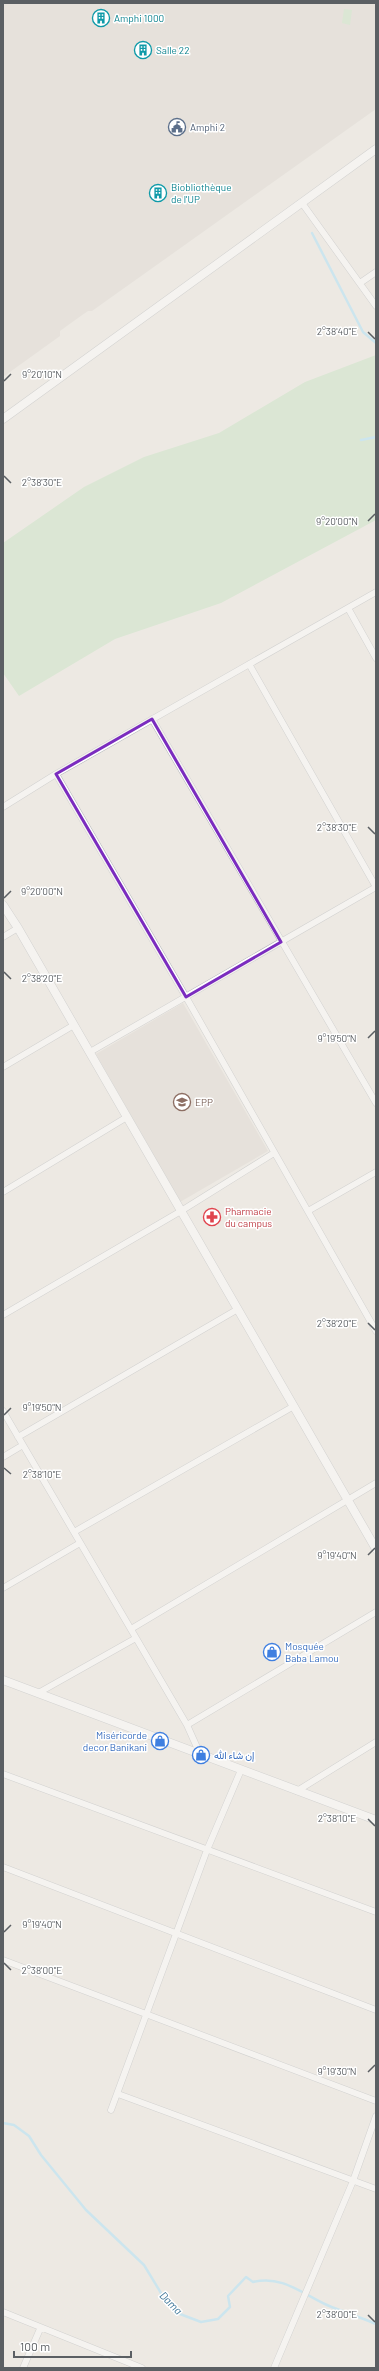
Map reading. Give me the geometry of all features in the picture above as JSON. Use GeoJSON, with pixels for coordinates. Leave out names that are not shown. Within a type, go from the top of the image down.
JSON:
{"type":"FeatureCollection","features":[{"type":"Feature","properties":{"kind":"street"},"geometry":{"type":"LineString","coordinates":[[3,419],[376,150]]}},
{"type":"Feature","properties":{"kind":"street"},"geometry":{"type":"LineString","coordinates":[[302,203],[376,306]]}},
{"type":"Feature","properties":{"kind":"street"},"geometry":{"type":"LineString","coordinates":[[360,283],[376,272]]}},
{"type":"Feature","properties":{"kind":"street"},"geometry":{"type":"LineString","coordinates":[[3,807],[56,774],[376,592]]}},
{"type":"Feature","properties":{"kind":"street"},"geometry":{"type":"LineString","coordinates":[[348,608],[376,658]]}},
{"type":"Feature","properties":{"kind":"street"},"geometry":{"type":"LineString","coordinates":[[90,1052],[376,887],[249,664]]}},
{"type":"Feature","properties":{"kind":"street"},"geometry":{"type":"LineString","coordinates":[[152,719],[376,1103]]}},
{"type":"Feature","properties":{"kind":"street"},"geometry":{"type":"LineString","coordinates":[[56,774],[186,997],[376,1331]]}},
{"type":"Feature","properties":{"kind":"street"},"geometry":{"type":"LineString","coordinates":[[3,905],[90,1052],[376,1549]]}},
{"type":"Feature","properties":{"kind":"street"},"geometry":{"type":"LineString","coordinates":[[3,937],[18,928]]}},
{"type":"Feature","properties":{"kind":"street"},"geometry":{"type":"LineString","coordinates":[[3,1067],[74,1025]]}},
{"type":"Feature","properties":{"kind":"street"},"geometry":{"type":"LineString","coordinates":[[3,1192],[127,1117]]}},
{"type":"Feature","properties":{"kind":"street"},"geometry":{"type":"LineString","coordinates":[[3,1315],[181,1210],[274,1153]]}},
{"type":"Feature","properties":{"kind":"street"},"geometry":{"type":"LineString","coordinates":[[308,1211],[376,1172]]}},
{"type":"Feature","properties":{"kind":"street"},"geometry":{"type":"LineString","coordinates":[[18,1437],[238,1309]]}},
{"type":"Feature","properties":{"kind":"street"},"geometry":{"type":"LineString","coordinates":[[74,1532],[294,1406]]}},
{"type":"Feature","properties":{"kind":"street"},"geometry":{"type":"LineString","coordinates":[[3,1410],[187,1725],[200,1754]]}},
{"type":"Feature","properties":{"kind":"street"},"geometry":{"type":"LineString","coordinates":[[3,1457],[23,1445]]}},
{"type":"Feature","properties":{"kind":"street"},"geometry":{"type":"LineString","coordinates":[[131,1629],[376,1483]]}},
{"type":"Feature","properties":{"kind":"street"},"geometry":{"type":"LineString","coordinates":[[3,1588],[80,1542]]}},
{"type":"Feature","properties":{"kind":"street"},"geometry":{"type":"LineString","coordinates":[[187,1725],[376,1612]]}},
{"type":"Feature","properties":{"kind":"street"},"geometry":{"type":"LineString","coordinates":[[40,1692],[136,1638]]}},
{"type":"Feature","properties":{"kind":"street"},"geometry":{"type":"LineString","coordinates":[[3,1680],[40,1692],[241,1770],[376,1820]]}},
{"type":"Feature","properties":{"kind":"street"},"geometry":{"type":"LineString","coordinates":[[297,1791],[376,1742]]}},
{"type":"Feature","properties":{"kind":"street"},"geometry":{"type":"LineString","coordinates":[[111,2110],[207,1850],[241,1770]]}},
{"type":"Feature","properties":{"kind":"street"},"geometry":{"type":"LineString","coordinates":[[3,1774],[376,1912]]}},
{"type":"Feature","properties":{"kind":"street"},"geometry":{"type":"LineString","coordinates":[[3,1867],[376,2010]]}},
{"type":"Feature","properties":{"kind":"street"},"geometry":{"type":"LineString","coordinates":[[3,1960],[376,2101]]}},
{"type":"Feature","properties":{"kind":"street"},"geometry":{"type":"LineString","coordinates":[[118,2094],[376,2189]]}},
{"type":"Feature","properties":{"kind":"street"},"geometry":{"type":"LineString","coordinates":[[274,2368],[353,2181],[376,2116]]}},
{"type":"Feature","properties":{"kind":"street"},"geometry":{"type":"LineString","coordinates":[[3,2312],[142,2368]]}},
{"type":"Feature","properties":{"kind":"street"},"geometry":{"type":"LineString","coordinates":[[22,2368],[40,2328]]}},
{"type":"Feature","properties":{"kind":"highlighted area"},"geometry":{"type":"Polygon","coordinates":[[[152,719],[281,942],[186,997],[56,774],[152,719]]]}},
{"type":"Feature","properties":{"kind":"shaded area"},"geometry":{"type":"Polygon","coordinates":[[[3,3],[376,3],[376,109],[92,311],[88,311],[78,318],[60,331],[60,336],[3,377],[3,3]]]}},
{"type":"Feature","properties":{"kind":"shaded area","name":"EPP"},"geometry":{"type":"Polygon","coordinates":[[[183,1003],[268,1151],[180,1202],[96,1054],[183,1003]]]}},
{"type":"Feature","properties":{"kind":"green space"},"geometry":{"type":"Polygon","coordinates":[[[344,9],[352,10],[350,25],[342,23],[344,9]]]}},
{"type":"Feature","properties":{"kind":"green space"},"geometry":{"type":"Polygon","coordinates":[[[376,355],[376,520],[221,603],[115,639],[19,696],[3,673],[3,543],[84,487],[144,457],[219,433],[305,382],[376,355]]]}},
{"type":"Feature","properties":{"kind":"waterway"},"geometry":{"type":"LineString","coordinates":[[312,233],[363,332],[376,343]]}},
{"type":"Feature","properties":{"kind":"waterway"},"geometry":{"type":"LineString","coordinates":[[361,440],[376,437]]}},
{"type":"Feature","properties":{"kind":"waterway","name":"Dama"},"geometry":{"type":"LineString","coordinates":[[3,2123],[14,2125],[29,2136],[41,2155],[86,2210],[144,2265],[164,2298],[180,2314],[201,2322],[218,2319],[230,2307],[228,2296],[246,2277],[253,2282],[263,2280],[273,2281],[291,2286],[327,2305],[376,2324]]}},
{"type":"Feature","properties":{"kind":"place","name":"Amphi 1000"},"geometry":{"type":"Point","coordinates":[101,18]}},
{"type":"Feature","properties":{"kind":"place","name":"Salle 22"},"geometry":{"type":"Point","coordinates":[143,50]}},
{"type":"Feature","properties":{"kind":"place","name":"Amphi 2"},"geometry":{"type":"Point","coordinates":[177,127]}},
{"type":"Feature","properties":{"kind":"place","name":"Biobliothèque de l'UP"},"geometry":{"type":"Point","coordinates":[158,193]}},
{"type":"Feature","properties":{"kind":"place","name":"EPP"},"geometry":{"type":"Point","coordinates":[182,1102]}},
{"type":"Feature","properties":{"kind":"place","name":"Pharmacie du campus"},"geometry":{"type":"Point","coordinates":[212,1217]}},
{"type":"Feature","properties":{"kind":"place","name":"Mosquée Baba Lamou"},"geometry":{"type":"Point","coordinates":[272,1652]}},
{"type":"Feature","properties":{"kind":"place","name":"Miséricorde decor Banikani"},"geometry":{"type":"Point","coordinates":[160,1741]}},
{"type":"Feature","properties":{"kind":"place","name":"إن شاء الله"},"geometry":{"type":"Point","coordinates":[201,1755]}}]}
